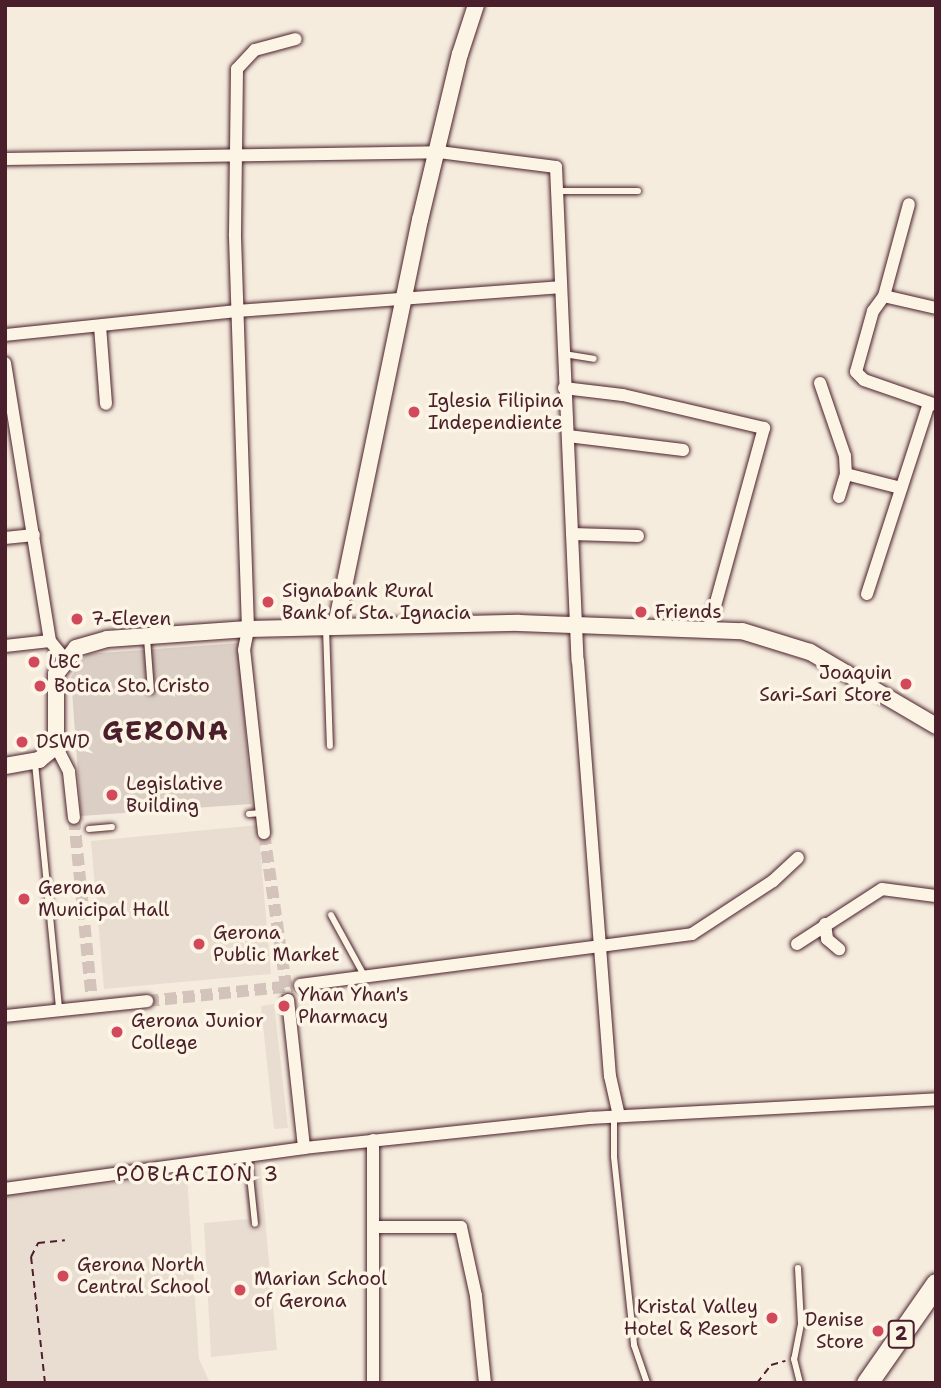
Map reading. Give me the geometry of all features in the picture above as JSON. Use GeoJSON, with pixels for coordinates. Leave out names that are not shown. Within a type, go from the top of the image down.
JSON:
{"type":"FeatureCollection","features":[{"type":"Feature","properties":{"kind":"highway","name":"2"},"geometry":{"type":"LineString","coordinates":[[867,1383],[936,1284]]}},
{"type":"Feature","properties":{"kind":"main road"},"geometry":{"type":"LineString","coordinates":[[331,626],[402,300],[460,54],[477,5]]}},
{"type":"Feature","properties":{"kind":"main road"},"geometry":{"type":"LineString","coordinates":[[5,766],[35,761],[56,746],[55,683],[64,658],[89,642],[248,629],[577,624],[709,628],[792,644],[936,726]]}},
{"type":"Feature","properties":{"kind":"street"},"geometry":{"type":"LineString","coordinates":[[264,833],[255,814],[244,661],[248,629],[236,311],[239,64],[255,50],[296,40]]}},
{"type":"Feature","properties":{"kind":"street"},"geometry":{"type":"LineString","coordinates":[[5,159],[439,152],[553,166],[558,170],[564,388],[577,624],[610,1076],[617,1117]]}},
{"type":"Feature","properties":{"kind":"street"},"geometry":{"type":"LineString","coordinates":[[867,594],[901,488],[932,404],[864,380],[856,372],[873,311],[884,296],[909,204]]}},
{"type":"Feature","properties":{"kind":"street"},"geometry":{"type":"LineString","coordinates":[[5,335],[236,311],[560,287]]}},
{"type":"Feature","properties":{"kind":"street"},"geometry":{"type":"LineString","coordinates":[[884,296],[936,308]]}},
{"type":"Feature","properties":{"kind":"street"},"geometry":{"type":"LineString","coordinates":[[100,326],[106,404]]}},
{"type":"Feature","properties":{"kind":"street"},"geometry":{"type":"LineString","coordinates":[[5,363],[50,641],[64,658]]}},
{"type":"Feature","properties":{"kind":"street"},"geometry":{"type":"LineString","coordinates":[[820,383],[845,456],[846,474],[839,497]]}},
{"type":"Feature","properties":{"kind":"street"},"geometry":{"type":"LineString","coordinates":[[564,388],[623,395],[764,428],[709,628]]}},
{"type":"Feature","properties":{"kind":"street"},"geometry":{"type":"LineString","coordinates":[[568,436],[683,450]]}},
{"type":"Feature","properties":{"kind":"street"},"geometry":{"type":"LineString","coordinates":[[846,474],[901,488]]}},
{"type":"Feature","properties":{"kind":"street"},"geometry":{"type":"LineString","coordinates":[[572,534],[638,536]]}},
{"type":"Feature","properties":{"kind":"street"},"geometry":{"type":"LineString","coordinates":[[5,538],[34,535]]}},
{"type":"Feature","properties":{"kind":"street"},"geometry":{"type":"LineString","coordinates":[[5,646],[50,641]]}},
{"type":"Feature","properties":{"kind":"street"},"geometry":{"type":"LineString","coordinates":[[56,746],[69,772],[74,818]]}},
{"type":"Feature","properties":{"kind":"street"},"geometry":{"type":"LineString","coordinates":[[300,985],[701,932],[799,858]]}},
{"type":"Feature","properties":{"kind":"street"},"geometry":{"type":"LineString","coordinates":[[797,944],[882,889],[936,896]]}},
{"type":"Feature","properties":{"kind":"street"},"geometry":{"type":"LineString","coordinates":[[825,924],[827,939],[839,949]]}},
{"type":"Feature","properties":{"kind":"street"},"geometry":{"type":"LineString","coordinates":[[91,992],[93,1007]]}},
{"type":"Feature","properties":{"kind":"street"},"geometry":{"type":"LineString","coordinates":[[288,1000],[304,1148]]}},
{"type":"Feature","properties":{"kind":"street"},"geometry":{"type":"LineString","coordinates":[[5,1016],[146,1001]]}},
{"type":"Feature","properties":{"kind":"street"},"geometry":{"type":"LineString","coordinates":[[5,1189],[373,1140],[617,1117],[936,1099]]}},
{"type":"Feature","properties":{"kind":"street"},"geometry":{"type":"LineString","coordinates":[[373,1140],[374,1227],[370,1275],[373,1383]]}},
{"type":"Feature","properties":{"kind":"street"},"geometry":{"type":"LineString","coordinates":[[374,1227],[461,1227],[476,1296],[485,1383]]}},
{"type":"Feature","properties":{"kind":"lane"},"geometry":{"type":"LineString","coordinates":[[558,191],[638,191]]}},
{"type":"Feature","properties":{"kind":"lane"},"geometry":{"type":"LineString","coordinates":[[563,354],[594,359]]}},
{"type":"Feature","properties":{"kind":"lane"},"geometry":{"type":"LineString","coordinates":[[330,746],[331,626]]}},
{"type":"Feature","properties":{"kind":"lane"},"geometry":{"type":"LineString","coordinates":[[147,636],[151,691]]}},
{"type":"Feature","properties":{"kind":"lane"},"geometry":{"type":"LineString","coordinates":[[35,761],[59,1009]]}},
{"type":"Feature","properties":{"kind":"lane"},"geometry":{"type":"LineString","coordinates":[[89,829],[112,827]]}},
{"type":"Feature","properties":{"kind":"lane"},"geometry":{"type":"LineString","coordinates":[[331,915],[365,977]]}},
{"type":"Feature","properties":{"kind":"lane"},"geometry":{"type":"LineString","coordinates":[[617,1117],[614,1157],[633,1332],[647,1383]]}},
{"type":"Feature","properties":{"kind":"lane"},"geometry":{"type":"LineString","coordinates":[[248,1157],[255,1224]]}},
{"type":"Feature","properties":{"kind":"lane"},"geometry":{"type":"LineString","coordinates":[[798,1268],[801,1324],[794,1359],[800,1383]]}},
{"type":"Feature","properties":{"kind":"path"},"geometry":{"type":"LineString","coordinates":[[46,1383],[32,1257],[38,1243],[65,1240]]}},
{"type":"Feature","properties":{"kind":"path"},"geometry":{"type":"LineString","coordinates":[[757,1383],[771,1365],[794,1359]]}},
{"type":"Feature","properties":{"kind":"shaded area"},"geometry":{"type":"Polygon","coordinates":[[[239,643],[251,804],[81,816],[71,677],[87,654],[239,643]]]}},
{"type":"Feature","properties":{"kind":"shaded area","name":"Gerona Public Market"},"geometry":{"type":"Polygon","coordinates":[[[258,825],[271,974],[104,989],[91,841],[258,825]]]}},
{"type":"Feature","properties":{"kind":"shaded area"},"geometry":{"type":"Polygon","coordinates":[[[274,1004],[288,1128],[274,1129],[261,1006],[274,1004]]]}},
{"type":"Feature","properties":{"kind":"shaded area","name":"Marian School of Gerona"},"geometry":{"type":"Polygon","coordinates":[[[260,1163],[277,1350],[211,1357],[204,1223],[248,1219],[242,1165],[260,1163]]]}},
{"type":"Feature","properties":{"kind":"shaded area","name":"Gerona North Central School"},"geometry":{"type":"Polygon","coordinates":[[[187,1176],[199,1359],[210,1383],[5,1383],[5,1194],[187,1176]]]}},
{"type":"Feature","properties":{"kind":"tunnel"},"geometry":{"type":"LineString","coordinates":[[74,818],[91,992]]}},
{"type":"Feature","properties":{"kind":"tunnel"},"geometry":{"type":"LineString","coordinates":[[264,833],[288,1000]]}},
{"type":"Feature","properties":{"kind":"tunnel"},"geometry":{"type":"LineString","coordinates":[[147,1001],[292,986]]}},
{"type":"Feature","properties":{"kind":"place","name":"Iglesia Filipina Independiente"},"geometry":{"type":"Point","coordinates":[414,412]}},
{"type":"Feature","properties":{"kind":"place","name":"Signabank Rural Bank of Sta. Ignacia"},"geometry":{"type":"Point","coordinates":[268,602]}},
{"type":"Feature","properties":{"kind":"place","name":"Friends"},"geometry":{"type":"Point","coordinates":[641,612]}},
{"type":"Feature","properties":{"kind":"place","name":"7-Eleven"},"geometry":{"type":"Point","coordinates":[77,619]}},
{"type":"Feature","properties":{"kind":"place","name":"LBC"},"geometry":{"type":"Point","coordinates":[34,662]}},
{"type":"Feature","properties":{"kind":"place","name":"Joaquin Sari-Sari Store"},"geometry":{"type":"Point","coordinates":[906,684]}},
{"type":"Feature","properties":{"kind":"place","name":"Botica Sto. Cristo"},"geometry":{"type":"Point","coordinates":[40,686]}},
{"type":"Feature","properties":{"kind":"place","name":"DSWD"},"geometry":{"type":"Point","coordinates":[22,742]}},
{"type":"Feature","properties":{"kind":"place","name":"Legislative Building"},"geometry":{"type":"Point","coordinates":[112,795]}},
{"type":"Feature","properties":{"kind":"place","name":"Gerona Municipal Hall"},"geometry":{"type":"Point","coordinates":[24,899]}},
{"type":"Feature","properties":{"kind":"place","name":"Gerona Public Market"},"geometry":{"type":"Point","coordinates":[199,944]}},
{"type":"Feature","properties":{"kind":"place","name":"Yhan Yhan's Pharmacy"},"geometry":{"type":"Point","coordinates":[284,1006]}},
{"type":"Feature","properties":{"kind":"place","name":"Gerona Junior College"},"geometry":{"type":"Point","coordinates":[117,1032]}},
{"type":"Feature","properties":{"kind":"place","name":"Gerona North Central School"},"geometry":{"type":"Point","coordinates":[63,1276]}},
{"type":"Feature","properties":{"kind":"place","name":"Marian School of Gerona"},"geometry":{"type":"Point","coordinates":[240,1290]}},
{"type":"Feature","properties":{"kind":"place","name":"Kristal Valley Hotel & Resort"},"geometry":{"type":"Point","coordinates":[772,1318]}},
{"type":"Feature","properties":{"kind":"place","name":"Denise Store"},"geometry":{"type":"Point","coordinates":[878,1331]}},
{"type":"Feature","properties":{"kind":"district","name":"GERONA"},"geometry":{"type":"Point","coordinates":[166,731]}},
{"type":"Feature","properties":{"kind":"district","name":"POBLACION 3"},"geometry":{"type":"Point","coordinates":[198,1174]}}]}
